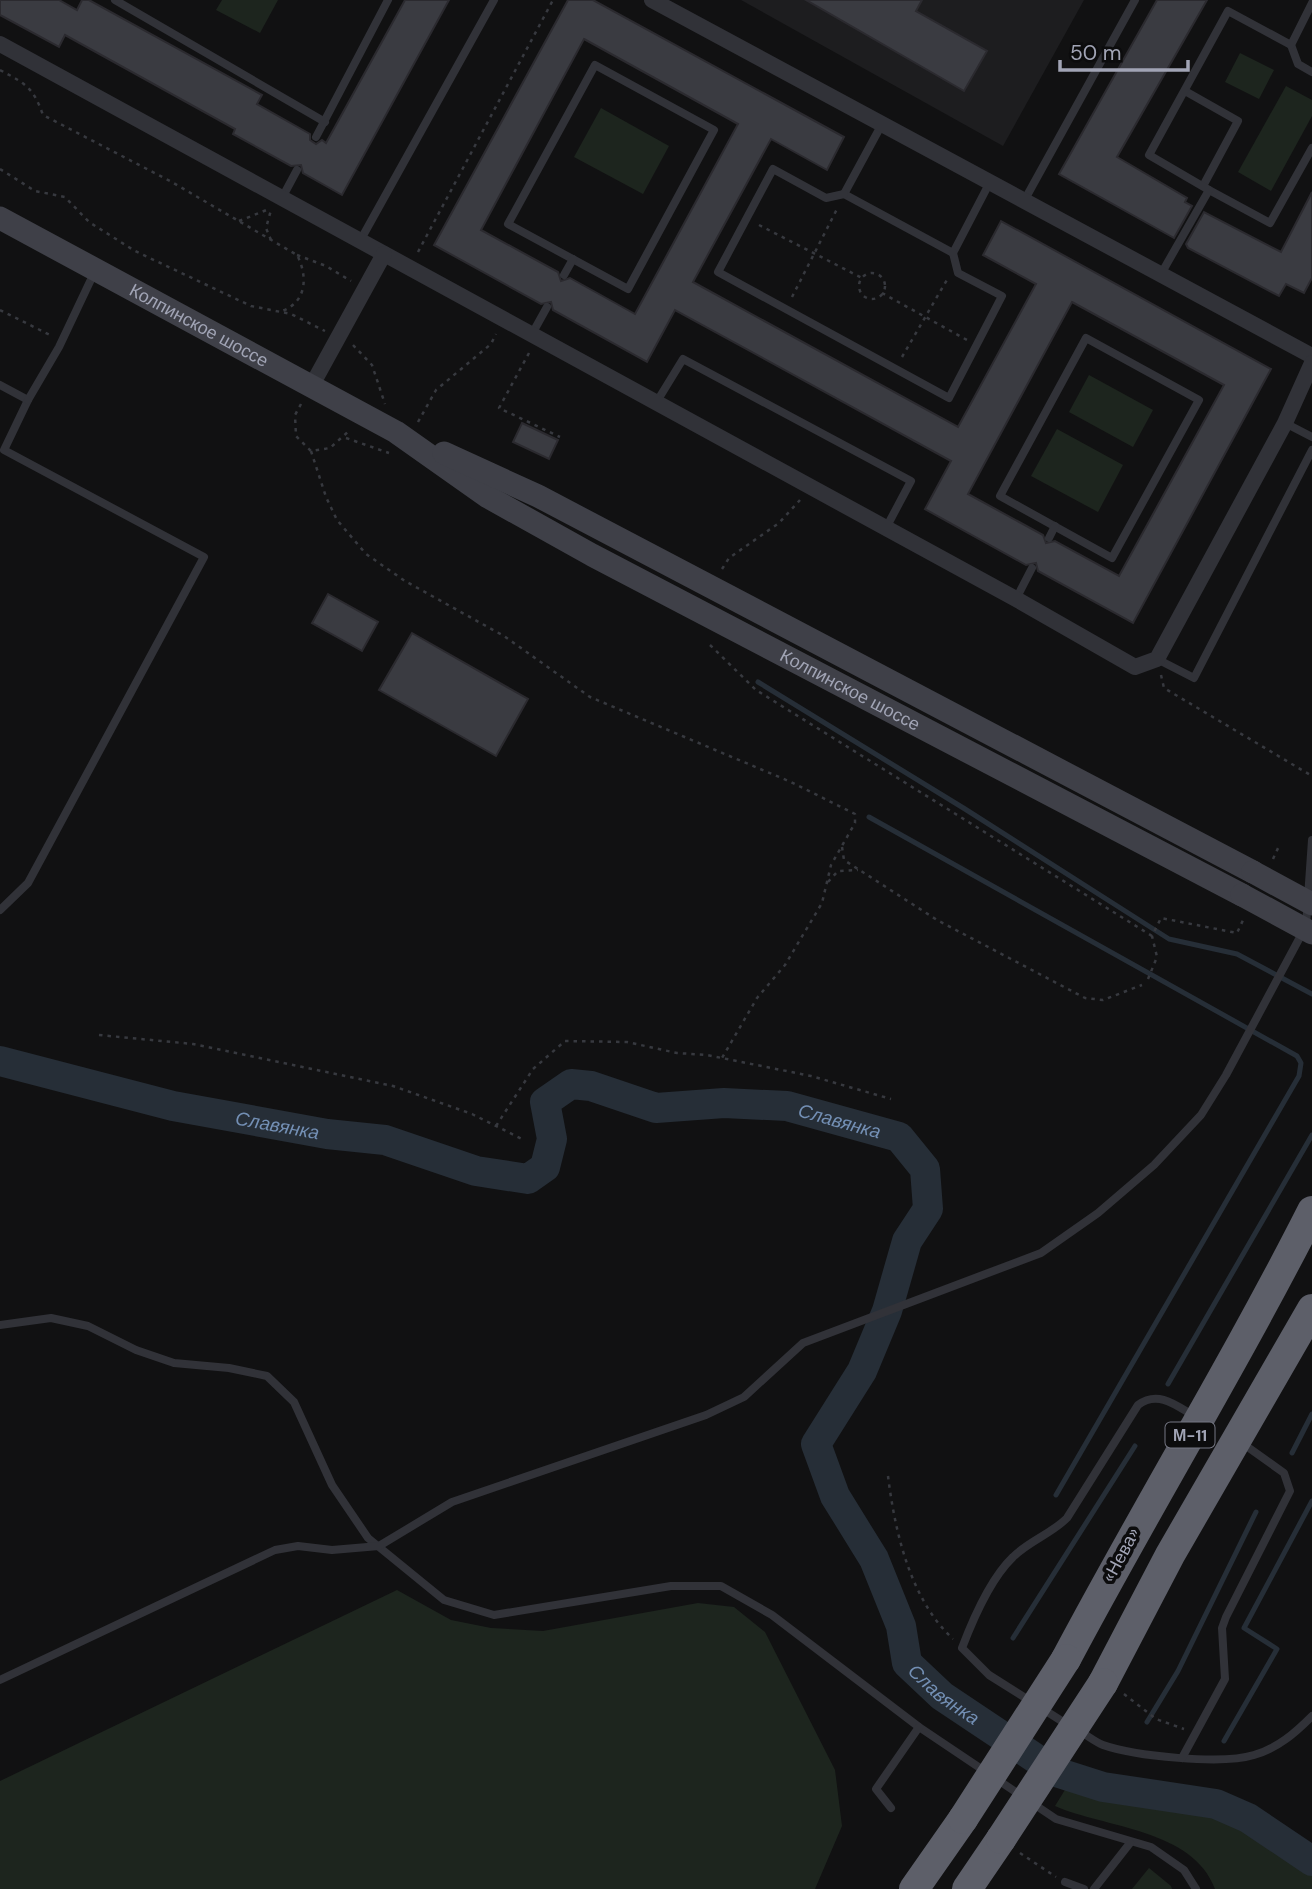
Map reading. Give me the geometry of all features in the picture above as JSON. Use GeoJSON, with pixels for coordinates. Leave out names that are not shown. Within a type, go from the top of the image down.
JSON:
{"type":"FeatureCollection","features":[{"type":"Feature","properties":{"kind":"highway","name":"«Нева»"},"geometry":{"type":"LineString","coordinates":[[914,1889],[963,1819],[1066,1659],[1132,1533],[1260,1314],[1312,1211]]}},
{"type":"Feature","properties":{"kind":"highway","name":"М-11"},"geometry":{"type":"LineString","coordinates":[[967,1889],[1011,1847],[1112,1687],[1170,1555],[1312,1309]]}},
{"type":"Feature","properties":{"kind":"main road","name":"Колпинское шоссе"},"geometry":{"type":"LineString","coordinates":[[0,218],[398,433],[538,496],[1312,904]]}},
{"type":"Feature","properties":{"kind":"main road","name":"Колпинское шоссе"},"geometry":{"type":"LineString","coordinates":[[398,433],[488,497],[592,555],[1312,933]]}},
{"type":"Feature","properties":{"kind":"street"},"geometry":{"type":"LineString","coordinates":[[652,0],[1312,356]]}},
{"type":"Feature","properties":{"kind":"street"},"geometry":{"type":"LineString","coordinates":[[0,44],[1016,599],[1135,667],[1157,659],[1284,423],[1312,363]]}},
{"type":"Feature","properties":{"kind":"street"},"geometry":{"type":"LineString","coordinates":[[312,385],[384,254]]}},
{"type":"Feature","properties":{"kind":"lane"},"geometry":{"type":"LineString","coordinates":[[116,0],[325,122]]}},
{"type":"Feature","properties":{"kind":"lane"},"geometry":{"type":"LineString","coordinates":[[316,137],[388,0]]}},
{"type":"Feature","properties":{"kind":"lane"},"geometry":{"type":"LineString","coordinates":[[360,241],[494,0]]}},
{"type":"Feature","properties":{"kind":"lane"},"geometry":{"type":"LineString","coordinates":[[1024,201],[1135,0]]}},
{"type":"Feature","properties":{"kind":"lane"},"geometry":{"type":"LineString","coordinates":[[1290,45],[1312,3]]}},
{"type":"Feature","properties":{"kind":"lane"},"geometry":{"type":"LineString","coordinates":[[1312,72],[1298,64],[1290,45],[1228,11],[1149,155],[1270,223],[1312,148]]}},
{"type":"Feature","properties":{"kind":"lane"},"geometry":{"type":"LineString","coordinates":[[595,65],[715,130],[628,289],[573,259],[508,223],[595,65]]}},
{"type":"Feature","properties":{"kind":"lane"},"geometry":{"type":"LineString","coordinates":[[1161,274],[1238,121],[1185,91]]}},
{"type":"Feature","properties":{"kind":"lane"},"geometry":{"type":"LineString","coordinates":[[844,194],[882,124]]}},
{"type":"Feature","properties":{"kind":"lane"},"geometry":{"type":"LineString","coordinates":[[953,253],[844,194],[826,198],[773,169],[718,272],[949,398],[1002,296],[958,272],[953,253],[990,182]]}},
{"type":"Feature","properties":{"kind":"lane"},"geometry":{"type":"LineString","coordinates":[[282,198],[298,170]]}},
{"type":"Feature","properties":{"kind":"lane"},"geometry":{"type":"LineString","coordinates":[[564,275],[573,259]]}},
{"type":"Feature","properties":{"kind":"lane"},"geometry":{"type":"LineString","coordinates":[[0,910],[28,883],[204,557],[4,450],[96,269]]}},
{"type":"Feature","properties":{"kind":"lane"},"geometry":{"type":"LineString","coordinates":[[535,336],[547,307]]}},
{"type":"Feature","properties":{"kind":"lane"},"geometry":{"type":"LineString","coordinates":[[1086,338],[1199,400],[1112,558],[1055,527],[1000,496],[1086,338]]}},
{"type":"Feature","properties":{"kind":"lane"},"geometry":{"type":"LineString","coordinates":[[656,403],[683,359],[911,481],[886,528]]}},
{"type":"Feature","properties":{"kind":"lane"},"geometry":{"type":"LineString","coordinates":[[0,385],[28,400]]}},
{"type":"Feature","properties":{"kind":"lane"},"geometry":{"type":"LineString","coordinates":[[1284,423],[1312,437]]}},
{"type":"Feature","properties":{"kind":"lane"},"geometry":{"type":"LineString","coordinates":[[1157,659],[1194,678],[1312,450]]}},
{"type":"Feature","properties":{"kind":"lane"},"geometry":{"type":"LineString","coordinates":[[1049,538],[1055,527]]}},
{"type":"Feature","properties":{"kind":"lane"},"geometry":{"type":"LineString","coordinates":[[1016,599],[1032,568]]}},
{"type":"Feature","properties":{"kind":"lane"},"geometry":{"type":"LineString","coordinates":[[0,1680],[275,1550],[298,1546],[332,1550],[379,1546],[452,1502],[706,1415],[744,1397],[803,1343],[1041,1252],[1098,1213],[1154,1165],[1201,1115],[1226,1075],[1307,926],[1312,840]]}},
{"type":"Feature","properties":{"kind":"lane"},"geometry":{"type":"LineString","coordinates":[[0,1325],[51,1318],[88,1326],[136,1350],[174,1363],[229,1368],[267,1377],[294,1402],[332,1485],[368,1538],[444,1600],[494,1615],[671,1586],[720,1586],[772,1615],[919,1727],[1056,1819],[1150,1847],[1184,1870],[1196,1889]]}},
{"type":"Feature","properties":{"kind":"lane"},"geometry":{"type":"LineString","coordinates":[[1199,1419],[1163,1399],[1150,1399],[1138,1405],[1067,1518],[1056,1530],[1013,1557],[1002,1570],[962,1648],[989,1675],[1102,1744],[1182,1758],[1252,1756],[1276,1747],[1312,1716]]}},
{"type":"Feature","properties":{"kind":"lane"},"geometry":{"type":"LineString","coordinates":[[1182,1758],[1225,1679],[1222,1628],[1226,1617],[1290,1491],[1284,1473],[1237,1440]]}},
{"type":"Feature","properties":{"kind":"lane"},"geometry":{"type":"LineString","coordinates":[[891,1808],[876,1788],[919,1727]]}},
{"type":"Feature","properties":{"kind":"lane"},"geometry":{"type":"LineString","coordinates":[[1094,1889],[1130,1843]]}},
{"type":"Feature","properties":{"kind":"lane"},"geometry":{"type":"LineString","coordinates":[[1065,1882],[1084,1889]]}},
{"type":"Feature","properties":{"kind":"path"},"geometry":{"type":"LineString","coordinates":[[413,262],[553,0]]}},
{"type":"Feature","properties":{"kind":"path"},"geometry":{"type":"LineString","coordinates":[[0,70],[26,84],[35,93],[43,115],[170,181],[297,255],[326,266],[364,290]]}},
{"type":"Feature","properties":{"kind":"path"},"geometry":{"type":"LineString","coordinates":[[0,169],[35,191],[65,197],[89,222],[135,251],[251,306],[291,314],[358,347],[372,365],[398,433]]}},
{"type":"Feature","properties":{"kind":"path"},"geometry":{"type":"LineString","coordinates":[[786,309],[844,194]]}},
{"type":"Feature","properties":{"kind":"path"},"geometry":{"type":"LineString","coordinates":[[238,221],[273,207],[267,217],[271,240]]}},
{"type":"Feature","properties":{"kind":"path"},"geometry":{"type":"LineString","coordinates":[[746,219],[862,278]]}},
{"type":"Feature","properties":{"kind":"path"},"geometry":{"type":"LineString","coordinates":[[279,313],[290,308],[304,286],[303,267],[297,255]]}},
{"type":"Feature","properties":{"kind":"path"},"geometry":{"type":"LineString","coordinates":[[896,369],[956,265]]}},
{"type":"Feature","properties":{"kind":"path"},"geometry":{"type":"LineString","coordinates":[[875,273],[883,279],[882,293],[878,298],[868,299],[860,293],[859,282],[865,274],[875,273]]}},
{"type":"Feature","properties":{"kind":"path"},"geometry":{"type":"LineString","coordinates":[[882,293],[976,345]]}},
{"type":"Feature","properties":{"kind":"path"},"geometry":{"type":"LineString","coordinates":[[0,310],[61,341]]}},
{"type":"Feature","properties":{"kind":"path"},"geometry":{"type":"LineString","coordinates":[[345,438],[398,433],[436,390],[491,344],[503,319]]}},
{"type":"Feature","properties":{"kind":"path"},"geometry":{"type":"LineString","coordinates":[[535,336],[499,408],[560,437]]}},
{"type":"Feature","properties":{"kind":"path"},"geometry":{"type":"LineString","coordinates":[[312,385],[295,415],[296,436],[311,451],[326,497],[337,520],[366,554],[405,581],[503,636],[590,696],[846,807],[855,814],[856,820],[831,865],[822,903],[785,965],[757,998],[722,1058]]}},
{"type":"Feature","properties":{"kind":"path"},"geometry":{"type":"LineString","coordinates":[[311,451],[330,448],[345,438],[362,413]]}},
{"type":"Feature","properties":{"kind":"path"},"geometry":{"type":"LineString","coordinates":[[720,574],[729,558],[779,523],[813,488]]}},
{"type":"Feature","properties":{"kind":"path"},"geometry":{"type":"LineString","coordinates":[[710,646],[756,690],[1152,936]]}},
{"type":"Feature","properties":{"kind":"path"},"geometry":{"type":"LineString","coordinates":[[1157,659],[1164,688],[1312,776]]}},
{"type":"Feature","properties":{"kind":"path"},"geometry":{"type":"LineString","coordinates":[[842,847],[844,860],[937,920],[1084,998],[1102,1000],[1142,985]]}},
{"type":"Feature","properties":{"kind":"path"},"geometry":{"type":"LineString","coordinates":[[825,885],[838,871],[858,870]]}},
{"type":"Feature","properties":{"kind":"path"},"geometry":{"type":"LineString","coordinates":[[1148,979],[1157,957],[1152,936],[1157,925]]}},
{"type":"Feature","properties":{"kind":"path"},"geometry":{"type":"LineString","coordinates":[[99,1035],[193,1044],[237,1056],[393,1086],[472,1114],[522,1139]]}},
{"type":"Feature","properties":{"kind":"path"},"geometry":{"type":"LineString","coordinates":[[496,1126],[533,1069],[565,1041],[627,1042],[677,1053],[708,1055],[811,1076],[891,1099]]}},
{"type":"Feature","properties":{"kind":"path"},"geometry":{"type":"LineString","coordinates":[[888,1476],[902,1544],[914,1578],[930,1614],[962,1648]]}},
{"type":"Feature","properties":{"kind":"path"},"geometry":{"type":"LineString","coordinates":[[1112,1687],[1157,1719],[1195,1733]]}},
{"type":"Feature","properties":{"kind":"path"},"geometry":{"type":"LineString","coordinates":[[1011,1847],[1050,1874]]}},
{"type":"Feature","properties":{"kind":"shaded area"},"geometry":{"type":"Polygon","coordinates":[[[222,0],[278,0],[260,33],[216,10],[222,0]]]}},
{"type":"Feature","properties":{"kind":"shaded area"},"geometry":{"type":"Polygon","coordinates":[[[741,0],[1084,0],[1003,146],[741,0]]]}},
{"type":"Feature","properties":{"kind":"shaded area"},"geometry":{"type":"Polygon","coordinates":[[[1240,53],[1274,70],[1259,99],[1225,82],[1240,53]]]}},
{"type":"Feature","properties":{"kind":"shaded area"},"geometry":{"type":"Polygon","coordinates":[[[1286,86],[1312,100],[1312,116],[1271,191],[1238,172],[1286,86]]]}},
{"type":"Feature","properties":{"kind":"shaded area"},"geometry":{"type":"Polygon","coordinates":[[[601,108],[669,146],[643,194],[574,157],[601,108]]]}},
{"type":"Feature","properties":{"kind":"shaded area"},"geometry":{"type":"Polygon","coordinates":[[[1089,375],[1153,410],[1133,447],[1069,412],[1089,375]]]}},
{"type":"Feature","properties":{"kind":"shaded area"},"geometry":{"type":"Polygon","coordinates":[[[1057,429],[1123,465],[1098,512],[1031,476],[1057,429]]]}},
{"type":"Feature","properties":{"kind":"shaded area"},"geometry":{"type":"Polygon","coordinates":[[[397,1590],[451,1620],[491,1628],[543,1631],[698,1603],[734,1607],[765,1632],[835,1770],[842,1826],[815,1889],[0,1889],[0,1781],[397,1590]]]}},
{"type":"Feature","properties":{"kind":"shaded area"},"geometry":{"type":"Polygon","coordinates":[[[1071,1780],[1100,1793],[1221,1816],[1312,1875],[1312,1889],[1215,1889],[1204,1869],[1188,1854],[1168,1842],[1055,1806],[1071,1780]]]}},
{"type":"Feature","properties":{"kind":"shaded area"},"geometry":{"type":"Polygon","coordinates":[[[1149,1868],[1171,1886],[1172,1889],[1132,1889],[1149,1868]]]}},
{"type":"Feature","properties":{"kind":"building"},"geometry":{"type":"Polygon","coordinates":[[[0,0],[59,0],[77,10],[82,0],[89,0],[262,95],[257,104],[310,134],[310,140],[316,144],[322,140],[326,143],[405,0],[449,0],[342,195],[303,173],[301,165],[291,166],[233,134],[235,129],[65,35],[59,47],[0,15],[0,0]]]}},
{"type":"Feature","properties":{"kind":"building"},"geometry":{"type":"Polygon","coordinates":[[[568,0],[593,0],[844,137],[827,170],[771,139],[693,282],[958,427],[1036,284],[983,255],[1001,221],[1271,369],[1133,623],[1038,571],[1036,563],[1026,565],[925,509],[951,461],[675,310],[647,362],[553,310],[551,302],[541,304],[434,245],[568,0]],[[584,39],[481,230],[558,272],[561,281],[570,278],[635,314],[738,124],[584,39]],[[1072,302],[968,494],[1043,535],[1046,543],[1055,541],[1119,576],[1224,385],[1072,302]]]}},
{"type":"Feature","properties":{"kind":"building"},"geometry":{"type":"Polygon","coordinates":[[[806,0],[922,0],[916,11],[987,51],[964,91],[806,0]]]}},
{"type":"Feature","properties":{"kind":"building"},"geometry":{"type":"Polygon","coordinates":[[[1157,0],[1207,0],[1117,157],[1187,198],[1185,202],[1192,206],[1174,238],[1059,174],[1157,0]]]}},
{"type":"Feature","properties":{"kind":"building"},"geometry":{"type":"Polygon","coordinates":[[[1312,192],[1312,278],[1304,293],[1286,284],[1279,296],[1188,248],[1186,244],[1204,212],[1281,252],[1312,192]]]}},
{"type":"Feature","properties":{"kind":"building"},"geometry":{"type":"Polygon","coordinates":[[[522,423],[558,440],[549,459],[513,442],[522,423]]]}},
{"type":"Feature","properties":{"kind":"building"},"geometry":{"type":"Polygon","coordinates":[[[328,594],[378,622],[362,651],[312,623],[328,594]]]}},
{"type":"Feature","properties":{"kind":"building"},"geometry":{"type":"Polygon","coordinates":[[[412,633],[528,699],[496,756],[379,690],[412,633]]]}},
{"type":"Feature","properties":{"kind":"waterway"},"geometry":{"type":"LineString","coordinates":[[758,682],[1169,939],[1237,954],[1312,994]]}},
{"type":"Feature","properties":{"kind":"waterway"},"geometry":{"type":"LineString","coordinates":[[869,817],[1297,1056],[1301,1063],[1299,1076],[1056,1495]]}},
{"type":"Feature","properties":{"kind":"waterway","name":"Славянка"},"geometry":{"type":"LineString","coordinates":[[0,1061],[173,1106],[327,1134],[385,1140],[476,1171],[528,1179],[545,1167],[552,1139],[545,1102],[571,1084],[591,1086],[656,1108],[724,1103],[787,1106],[899,1137],[925,1169],[928,1209],[907,1241],[887,1311],[862,1371],[816,1444],[835,1496],[874,1559],[901,1626],[907,1663],[942,1696],[1056,1772],[1103,1787],[1216,1804],[1248,1818],[1312,1861]]}},
{"type":"Feature","properties":{"kind":"waterway"},"geometry":{"type":"LineString","coordinates":[[1168,1384],[1312,1135]]}},
{"type":"Feature","properties":{"kind":"waterway"},"geometry":{"type":"LineString","coordinates":[[1292,1453],[1312,1414]]}},
{"type":"Feature","properties":{"kind":"waterway"},"geometry":{"type":"LineString","coordinates":[[1013,1638],[1135,1446]]}},
{"type":"Feature","properties":{"kind":"waterway"},"geometry":{"type":"LineString","coordinates":[[1224,1741],[1277,1649],[1244,1628],[1312,1501]]}},
{"type":"Feature","properties":{"kind":"waterway"},"geometry":{"type":"LineString","coordinates":[[1147,1722],[1178,1671],[1256,1512]]}}]}
